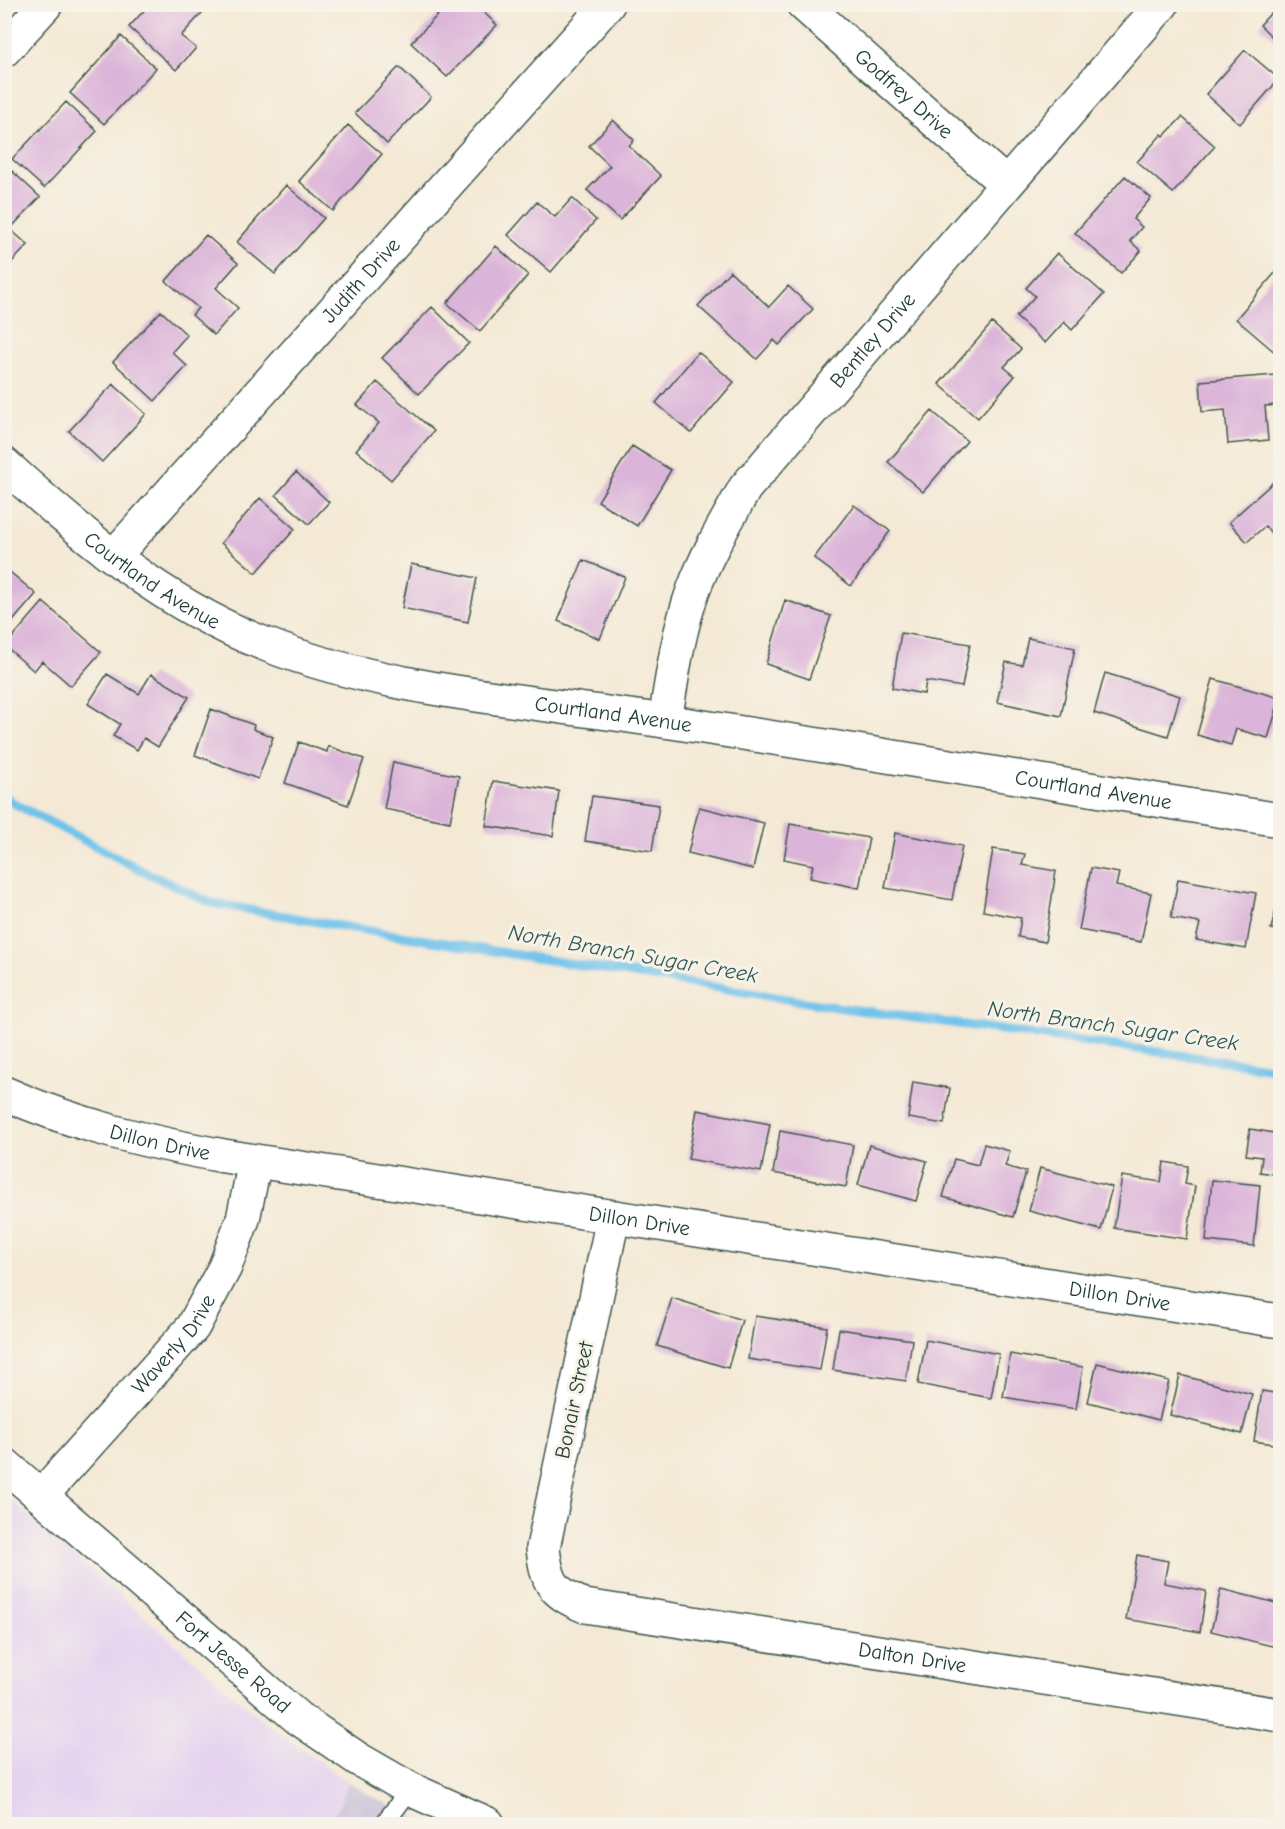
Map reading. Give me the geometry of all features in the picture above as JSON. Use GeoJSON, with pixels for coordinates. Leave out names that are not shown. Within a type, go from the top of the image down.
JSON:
{"type":"FeatureCollection","features":[{"type":"Feature","properties":{"kind":"street"},"geometry":{"type":"LineString","coordinates":[[4,50],[46,4]]}},
{"type":"Feature","properties":{"kind":"street","name":"Judith Drive"},"geometry":{"type":"LineString","coordinates":[[114,556],[608,4]]}},
{"type":"Feature","properties":{"kind":"street","name":"Godfrey Drive"},"geometry":{"type":"LineString","coordinates":[[802,4],[1006,184]]}},
{"type":"Feature","properties":{"kind":"street","name":"Bentley Drive"},"geometry":{"type":"LineString","coordinates":[[664,721],[680,637],[693,592],[708,554],[744,488],[1162,4]]}},
{"type":"Feature","properties":{"kind":"street","name":"Courtland Avenue"},"geometry":{"type":"LineString","coordinates":[[4,464],[43,499],[114,556],[195,612],[265,644],[324,664],[405,683],[664,721],[1281,820]]}},
{"type":"Feature","properties":{"kind":"street","name":"Dillon Drive"},"geometry":{"type":"LineString","coordinates":[[4,1093],[40,1109],[113,1133],[255,1162],[1281,1321]]}},
{"type":"Feature","properties":{"kind":"street","name":"Waverly Drive"},"geometry":{"type":"LineString","coordinates":[[41,1496],[193,1327],[225,1267],[243,1219],[255,1162]]}},
{"type":"Feature","properties":{"kind":"street","name":"Bonair Street"},"geometry":{"type":"LineString","coordinates":[[550,1582],[543,1548],[613,1218]]}},
{"type":"Feature","properties":{"kind":"street","name":"Fort Jesse Road"},"geometry":{"type":"LineString","coordinates":[[4,1464],[298,1718],[358,1759],[410,1789],[488,1824]]}},
{"type":"Feature","properties":{"kind":"street","name":"Dalton Drive"},"geometry":{"type":"LineString","coordinates":[[550,1582],[564,1597],[585,1606],[1281,1715]]}},
{"type":"Feature","properties":{"kind":"lane"},"geometry":{"type":"LineString","coordinates":[[384,1824],[410,1789]]}},
{"type":"Feature","properties":{"kind":"shaded area"},"geometry":{"type":"Polygon","coordinates":[[[4,1494],[270,1727],[348,1782],[338,1810],[314,1824],[5,1824],[4,1494]]]}},
{"type":"Feature","properties":{"kind":"shaded area"},"geometry":{"type":"Polygon","coordinates":[[[348,1782],[428,1824],[314,1824],[338,1810],[348,1782]]]}},
{"type":"Feature","properties":{"kind":"building"},"geometry":{"type":"Polygon","coordinates":[[[150,4],[210,4],[181,36],[196,48],[176,70],[129,27],[150,4]]]}},
{"type":"Feature","properties":{"kind":"building"},"geometry":{"type":"Polygon","coordinates":[[[448,4],[475,4],[497,25],[447,77],[411,43],[448,4]]]}},
{"type":"Feature","properties":{"kind":"building"},"geometry":{"type":"Polygon","coordinates":[[[1280,4],[1280,45],[1260,25],[1280,4]]]}},
{"type":"Feature","properties":{"kind":"building"},"geometry":{"type":"Polygon","coordinates":[[[121,36],[156,68],[104,124],[70,93],[121,36]]]}},
{"type":"Feature","properties":{"kind":"building"},"geometry":{"type":"Polygon","coordinates":[[[1245,50],[1279,79],[1240,124],[1206,94],[1245,50]]]}},
{"type":"Feature","properties":{"kind":"building"},"geometry":{"type":"Polygon","coordinates":[[[399,67],[431,97],[387,144],[355,113],[399,67]]]}},
{"type":"Feature","properties":{"kind":"building"},"geometry":{"type":"Polygon","coordinates":[[[66,102],[97,131],[44,188],[12,159],[66,102]]]}},
{"type":"Feature","properties":{"kind":"building"},"geometry":{"type":"Polygon","coordinates":[[[1182,117],[1215,146],[1173,193],[1137,162],[1162,134],[1164,136],[1182,117]]]}},
{"type":"Feature","properties":{"kind":"building"},"geometry":{"type":"Polygon","coordinates":[[[613,120],[634,140],[629,146],[661,176],[620,220],[587,190],[610,166],[589,146],[613,120]]]}},
{"type":"Feature","properties":{"kind":"building"},"geometry":{"type":"Polygon","coordinates":[[[348,125],[382,154],[333,211],[299,181],[348,125]]]}},
{"type":"Feature","properties":{"kind":"building"},"geometry":{"type":"Polygon","coordinates":[[[12,171],[40,197],[10,229],[28,245],[9,265],[4,261],[4,179],[12,171]]]}},
{"type":"Feature","properties":{"kind":"building"},"geometry":{"type":"Polygon","coordinates":[[[1125,176],[1151,198],[1133,219],[1142,227],[1130,241],[1141,251],[1121,273],[1075,233],[1125,176]]]}},
{"type":"Feature","properties":{"kind":"building"},"geometry":{"type":"Polygon","coordinates":[[[286,185],[324,218],[275,274],[237,242],[286,185]]]}},
{"type":"Feature","properties":{"kind":"building"},"geometry":{"type":"Polygon","coordinates":[[[572,198],[596,220],[551,272],[508,235],[537,202],[555,217],[572,198]]]}},
{"type":"Feature","properties":{"kind":"building"},"geometry":{"type":"Polygon","coordinates":[[[206,235],[238,263],[216,288],[238,308],[214,335],[192,315],[198,308],[166,281],[206,235]]]}},
{"type":"Feature","properties":{"kind":"building"},"geometry":{"type":"Polygon","coordinates":[[[496,246],[528,275],[480,331],[447,303],[496,246]]]}},
{"type":"Feature","properties":{"kind":"building"},"geometry":{"type":"Polygon","coordinates":[[[1057,253],[1104,294],[1072,330],[1064,322],[1045,343],[1016,317],[1035,296],[1026,288],[1057,253]]]}},
{"type":"Feature","properties":{"kind":"building"},"geometry":{"type":"Polygon","coordinates":[[[1280,267],[1280,350],[1277,354],[1236,319],[1280,267]]]}},
{"type":"Feature","properties":{"kind":"building"},"geometry":{"type":"Polygon","coordinates":[[[730,271],[769,307],[788,286],[813,309],[779,345],[774,340],[757,359],[698,306],[730,271]]]}},
{"type":"Feature","properties":{"kind":"building"},"geometry":{"type":"Polygon","coordinates":[[[432,307],[469,343],[419,394],[382,358],[432,307]]]}},
{"type":"Feature","properties":{"kind":"building"},"geometry":{"type":"Polygon","coordinates":[[[161,311],[187,335],[172,352],[187,366],[155,401],[113,362],[161,311]]]}},
{"type":"Feature","properties":{"kind":"building"},"geometry":{"type":"Polygon","coordinates":[[[992,323],[1021,349],[1004,367],[1015,376],[978,418],[939,384],[992,323]]]}},
{"type":"Feature","properties":{"kind":"building"},"geometry":{"type":"Polygon","coordinates":[[[698,352],[734,382],[691,433],[656,403],[698,352]]]}},
{"type":"Feature","properties":{"kind":"building"},"geometry":{"type":"Polygon","coordinates":[[[1276,375],[1279,405],[1265,406],[1268,440],[1228,444],[1225,410],[1202,412],[1200,381],[1276,375]]]}},
{"type":"Feature","properties":{"kind":"building"},"geometry":{"type":"Polygon","coordinates":[[[377,382],[434,431],[391,480],[356,450],[379,423],[357,405],[377,382]]]}},
{"type":"Feature","properties":{"kind":"building"},"geometry":{"type":"Polygon","coordinates":[[[113,384],[146,414],[102,462],[69,431],[113,384]]]}},
{"type":"Feature","properties":{"kind":"building"},"geometry":{"type":"Polygon","coordinates":[[[932,411],[967,441],[923,492],[888,462],[932,411]]]}},
{"type":"Feature","properties":{"kind":"building"},"geometry":{"type":"Polygon","coordinates":[[[632,446],[671,470],[637,526],[598,501],[632,446]]]}},
{"type":"Feature","properties":{"kind":"building"},"geometry":{"type":"Polygon","coordinates":[[[296,472],[329,502],[309,524],[276,495],[296,472]]]}},
{"type":"Feature","properties":{"kind":"building"},"geometry":{"type":"Polygon","coordinates":[[[1280,476],[1280,543],[1265,526],[1247,542],[1229,522],[1280,476]]]}},
{"type":"Feature","properties":{"kind":"building"},"geometry":{"type":"Polygon","coordinates":[[[260,498],[295,529],[256,573],[221,543],[260,498]]]}},
{"type":"Feature","properties":{"kind":"building"},"geometry":{"type":"Polygon","coordinates":[[[854,505],[890,531],[851,586],[814,558],[854,505]]]}},
{"type":"Feature","properties":{"kind":"building"},"geometry":{"type":"Polygon","coordinates":[[[583,560],[625,577],[600,639],[558,621],[583,560]]]}},
{"type":"Feature","properties":{"kind":"building"},"geometry":{"type":"Polygon","coordinates":[[[411,564],[477,578],[468,622],[402,608],[411,564]]]}},
{"type":"Feature","properties":{"kind":"building"},"geometry":{"type":"Polygon","coordinates":[[[4,567],[36,594],[7,628],[4,626],[4,567]]]}},
{"type":"Feature","properties":{"kind":"building"},"geometry":{"type":"Polygon","coordinates":[[[785,600],[831,616],[809,679],[766,664],[785,600]]]}},
{"type":"Feature","properties":{"kind":"building"},"geometry":{"type":"Polygon","coordinates":[[[43,602],[101,652],[71,686],[42,661],[34,671],[5,646],[43,602]]]}},
{"type":"Feature","properties":{"kind":"building"},"geometry":{"type":"Polygon","coordinates":[[[901,633],[970,644],[962,687],[926,681],[924,694],[892,688],[901,633]]]}},
{"type":"Feature","properties":{"kind":"building"},"geometry":{"type":"Polygon","coordinates":[[[1028,638],[1075,648],[1061,716],[997,702],[1006,662],[1022,665],[1028,638]]]}},
{"type":"Feature","properties":{"kind":"building"},"geometry":{"type":"Polygon","coordinates":[[[1105,673],[1180,696],[1168,736],[1094,713],[1105,673]]]}},
{"type":"Feature","properties":{"kind":"building"},"geometry":{"type":"Polygon","coordinates":[[[107,674],[139,694],[151,674],[189,697],[158,747],[144,738],[137,750],[113,736],[120,724],[88,704],[107,674]]]}},
{"type":"Feature","properties":{"kind":"building"},"geometry":{"type":"Polygon","coordinates":[[[1213,679],[1280,698],[1268,738],[1236,729],[1231,745],[1197,735],[1213,679]]]}},
{"type":"Feature","properties":{"kind":"building"},"geometry":{"type":"Polygon","coordinates":[[[211,709],[254,725],[253,729],[273,737],[258,779],[195,755],[211,709]]]}},
{"type":"Feature","properties":{"kind":"building"},"geometry":{"type":"Polygon","coordinates":[[[299,742],[327,752],[328,746],[364,759],[348,805],[285,783],[299,742]]]}},
{"type":"Feature","properties":{"kind":"building"},"geometry":{"type":"Polygon","coordinates":[[[393,762],[459,776],[450,822],[384,809],[393,762]]]}},
{"type":"Feature","properties":{"kind":"building"},"geometry":{"type":"Polygon","coordinates":[[[493,781],[559,791],[553,836],[486,826],[493,781]]]}},
{"type":"Feature","properties":{"kind":"building"},"geometry":{"type":"Polygon","coordinates":[[[592,796],[659,805],[652,851],[585,841],[592,796]]]}},
{"type":"Feature","properties":{"kind":"building"},"geometry":{"type":"Polygon","coordinates":[[[699,807],[764,823],[753,869],[688,853],[699,807]]]}},
{"type":"Feature","properties":{"kind":"building"},"geometry":{"type":"Polygon","coordinates":[[[790,824],[869,838],[859,888],[810,878],[813,865],[784,859],[790,824]]]}},
{"type":"Feature","properties":{"kind":"building"},"geometry":{"type":"Polygon","coordinates":[[[895,833],[962,846],[952,900],[885,888],[895,833]]]}},
{"type":"Feature","properties":{"kind":"building"},"geometry":{"type":"Polygon","coordinates":[[[993,849],[1025,854],[1022,865],[1056,871],[1045,942],[1018,937],[1021,918],[983,911],[993,849]]]}},
{"type":"Feature","properties":{"kind":"building"},"geometry":{"type":"Polygon","coordinates":[[[1091,868],[1119,873],[1116,886],[1151,893],[1141,942],[1079,930],[1091,868]]]}},
{"type":"Feature","properties":{"kind":"building"},"geometry":{"type":"Polygon","coordinates":[[[1178,879],[1256,893],[1246,949],[1196,940],[1200,923],[1171,918],[1178,879]]]}},
{"type":"Feature","properties":{"kind":"building"},"geometry":{"type":"Polygon","coordinates":[[[1280,894],[1280,931],[1271,929],[1280,894]]]}},
{"type":"Feature","properties":{"kind":"building"},"geometry":{"type":"Polygon","coordinates":[[[913,1082],[950,1088],[944,1124],[908,1118],[913,1082]]]}},
{"type":"Feature","properties":{"kind":"building"},"geometry":{"type":"Polygon","coordinates":[[[697,1110],[770,1124],[761,1172],[688,1159],[697,1110]]]}},
{"type":"Feature","properties":{"kind":"building"},"geometry":{"type":"Polygon","coordinates":[[[1250,1129],[1280,1134],[1280,1175],[1260,1172],[1262,1157],[1246,1155],[1250,1129]]]}},
{"type":"Feature","properties":{"kind":"building"},"geometry":{"type":"Polygon","coordinates":[[[780,1131],[853,1145],[846,1187],[773,1173],[780,1131]]]}},
{"type":"Feature","properties":{"kind":"building"},"geometry":{"type":"Polygon","coordinates":[[[984,1144],[1010,1151],[1005,1166],[1026,1172],[1013,1217],[943,1197],[954,1159],[978,1165],[984,1144]]]}},
{"type":"Feature","properties":{"kind":"building"},"geometry":{"type":"Polygon","coordinates":[[[869,1145],[927,1161],[916,1201],[858,1185],[869,1145]]]}},
{"type":"Feature","properties":{"kind":"building"},"geometry":{"type":"Polygon","coordinates":[[[1164,1162],[1188,1166],[1185,1184],[1195,1186],[1187,1239],[1114,1228],[1122,1176],[1161,1182],[1164,1162]]]}},
{"type":"Feature","properties":{"kind":"building"},"geometry":{"type":"Polygon","coordinates":[[[1040,1168],[1112,1187],[1101,1230],[1029,1211],[1040,1168]]]}},
{"type":"Feature","properties":{"kind":"building"},"geometry":{"type":"Polygon","coordinates":[[[1212,1180],[1260,1185],[1254,1246],[1206,1241],[1212,1180]]]}},
{"type":"Feature","properties":{"kind":"building"},"geometry":{"type":"Polygon","coordinates":[[[672,1298],[742,1320],[728,1368],[657,1346],[672,1298]]]}},
{"type":"Feature","properties":{"kind":"building"},"geometry":{"type":"Polygon","coordinates":[[[755,1316],[827,1327],[820,1370],[748,1359],[755,1316]]]}},
{"type":"Feature","properties":{"kind":"building"},"geometry":{"type":"Polygon","coordinates":[[[839,1329],[912,1340],[906,1381],[833,1370],[839,1329]]]}},
{"type":"Feature","properties":{"kind":"building"},"geometry":{"type":"Polygon","coordinates":[[[926,1340],[999,1354],[991,1398],[918,1384],[926,1340]]]}},
{"type":"Feature","properties":{"kind":"building"},"geometry":{"type":"Polygon","coordinates":[[[1010,1354],[1083,1367],[1076,1409],[1003,1397],[1010,1354]]]}},
{"type":"Feature","properties":{"kind":"building"},"geometry":{"type":"Polygon","coordinates":[[[1097,1363],[1169,1381],[1159,1420],[1088,1402],[1097,1363]]]}},
{"type":"Feature","properties":{"kind":"building"},"geometry":{"type":"Polygon","coordinates":[[[1180,1375],[1252,1394],[1242,1434],[1170,1415],[1180,1375]]]}},
{"type":"Feature","properties":{"kind":"building"},"geometry":{"type":"Polygon","coordinates":[[[1262,1391],[1280,1394],[1280,1445],[1254,1441],[1262,1391]]]}},
{"type":"Feature","properties":{"kind":"building"},"geometry":{"type":"Polygon","coordinates":[[[1137,1555],[1168,1561],[1164,1583],[1206,1591],[1200,1632],[1126,1619],[1137,1555]]]}},
{"type":"Feature","properties":{"kind":"building"},"geometry":{"type":"Polygon","coordinates":[[[1221,1589],[1280,1604],[1280,1648],[1211,1631],[1221,1589]]]}},
{"type":"Feature","properties":{"kind":"waterway","name":"North Branch Sugar Creek"},"geometry":{"type":"LineString","coordinates":[[4,796],[15,804],[143,871],[212,903],[836,1007],[1280,1069]]}}]}
